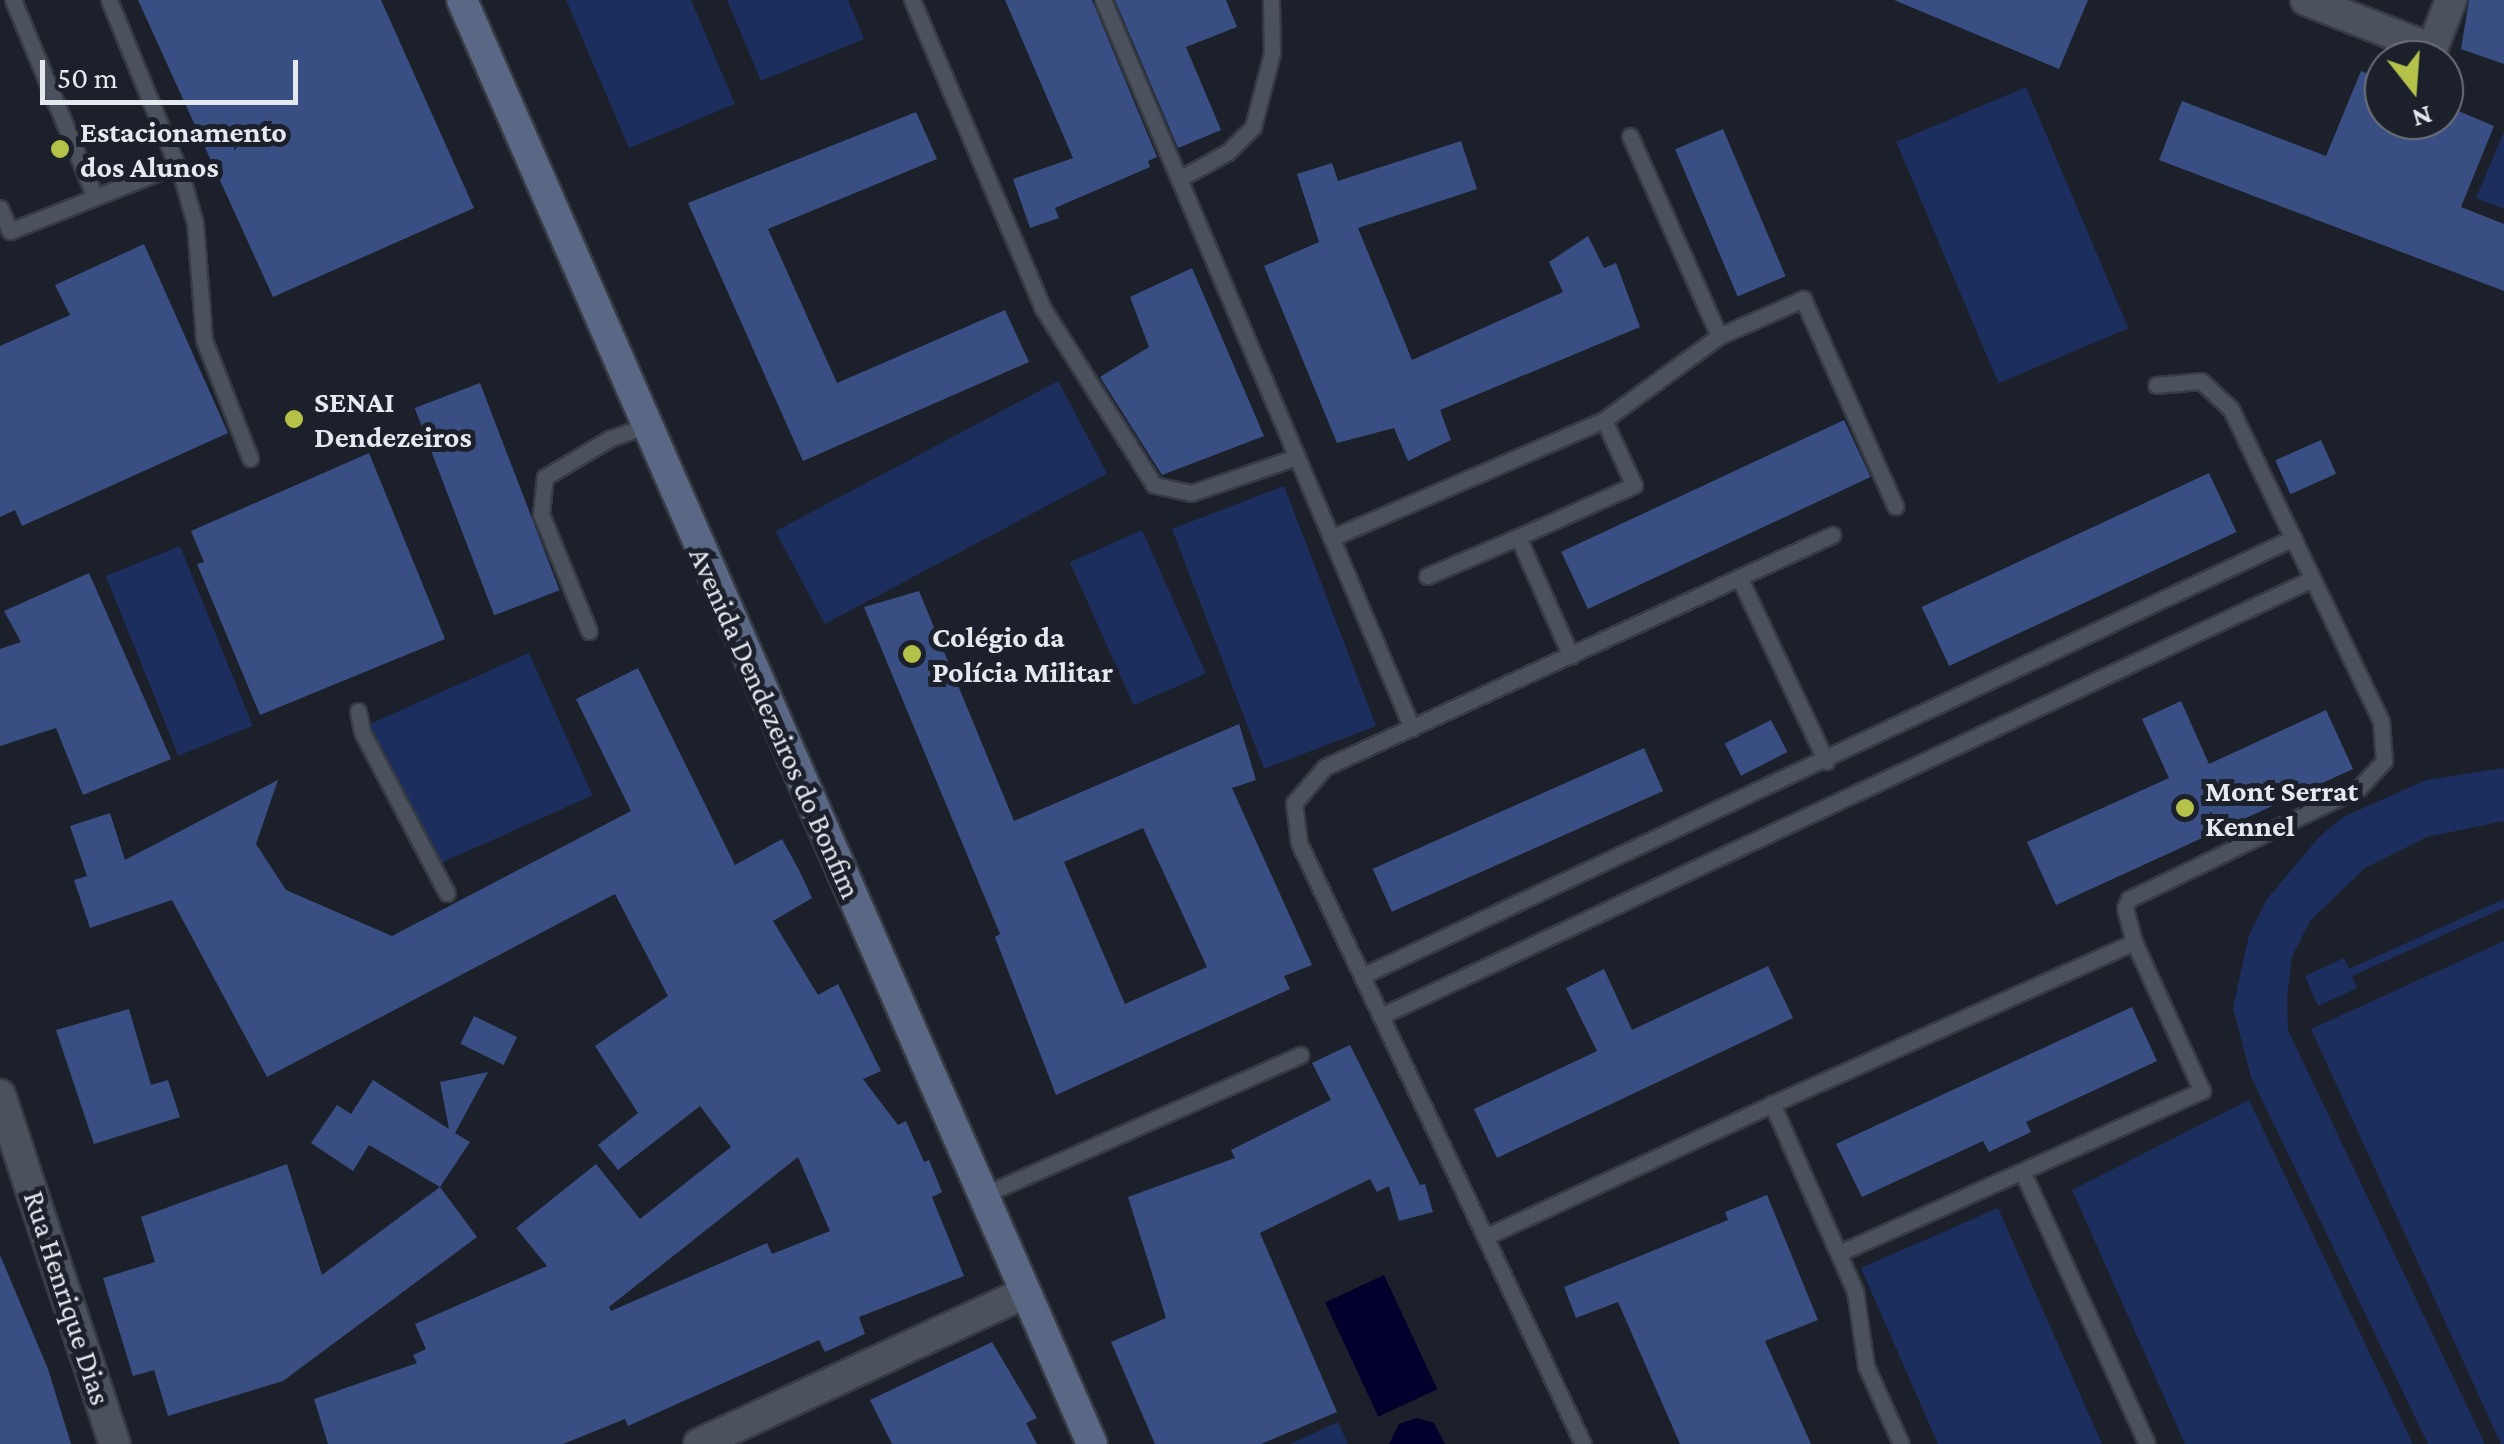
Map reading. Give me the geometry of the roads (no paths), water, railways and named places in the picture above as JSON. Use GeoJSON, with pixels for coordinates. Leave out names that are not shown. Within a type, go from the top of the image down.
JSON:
{"type":"FeatureCollection","features":[{"type":"Feature","properties":{"kind":"main road","name":"Avenida Dendezeiros do Bonfim"},"geometry":{"type":"LineString","coordinates":[[462,0],[1092,1444]]}},
{"type":"Feature","properties":{"kind":"street"},"geometry":{"type":"LineString","coordinates":[[2306,0],[2432,48],[2451,0]]}},
{"type":"Feature","properties":{"kind":"street","name":"Rua Henrique Dias"},"geometry":{"type":"LineString","coordinates":[[0,1095],[115,1444]]}},
{"type":"Feature","properties":{"kind":"street"},"geometry":{"type":"LineString","coordinates":[[699,1444],[749,1434],[1026,1293]]}},
{"type":"Feature","properties":{"kind":"lane"},"geometry":{"type":"LineString","coordinates":[[12,0],[95,197]]}},
{"type":"Feature","properties":{"kind":"lane"},"geometry":{"type":"LineString","coordinates":[[109,0],[176,164],[195,223],[204,340],[250,458]]}},
{"type":"Feature","properties":{"kind":"lane"},"geometry":{"type":"LineString","coordinates":[[912,0],[1042,307],[1154,484],[1191,492],[1297,457]]}},
{"type":"Feature","properties":{"kind":"lane"},"geometry":{"type":"LineString","coordinates":[[1102,0],[1412,728]]}},
{"type":"Feature","properties":{"kind":"lane"},"geometry":{"type":"LineString","coordinates":[[1179,179],[1228,152],[1254,127],[1272,53],[1271,0]]}},
{"type":"Feature","properties":{"kind":"lane"},"geometry":{"type":"LineString","coordinates":[[1630,136],[1719,336]]}},
{"type":"Feature","properties":{"kind":"lane"},"geometry":{"type":"LineString","coordinates":[[0,208],[10,230],[176,164]]}},
{"type":"Feature","properties":{"kind":"lane"},"geometry":{"type":"LineString","coordinates":[[1331,538],[1604,420],[1719,336],[1803,299],[1895,506]]}},
{"type":"Feature","properties":{"kind":"lane"},"geometry":{"type":"LineString","coordinates":[[1839,1253],[2202,1092],[2134,942],[2125,908],[2143,888],[2358,790],[2384,761],[2381,721],[2218,392],[2201,381],[2156,385]]}},
{"type":"Feature","properties":{"kind":"lane"},"geometry":{"type":"LineString","coordinates":[[1427,576],[1634,484],[1604,420]]}},
{"type":"Feature","properties":{"kind":"lane"},"geometry":{"type":"LineString","coordinates":[[589,630],[541,514],[545,477],[646,426]]}},
{"type":"Feature","properties":{"kind":"lane"},"geometry":{"type":"LineString","coordinates":[[1582,1444],[1489,1235],[1298,843],[1294,803],[1325,768],[1832,535]]}},
{"type":"Feature","properties":{"kind":"lane"},"geometry":{"type":"LineString","coordinates":[[1518,537],[1570,656]]}},
{"type":"Feature","properties":{"kind":"lane"},"geometry":{"type":"LineString","coordinates":[[1364,975],[1826,761],[2293,538]]}},
{"type":"Feature","properties":{"kind":"lane"},"geometry":{"type":"LineString","coordinates":[[1739,578],[1826,761]]}},
{"type":"Feature","properties":{"kind":"lane"},"geometry":{"type":"LineString","coordinates":[[1383,1015],[2312,578]]}},
{"type":"Feature","properties":{"kind":"lane"},"geometry":{"type":"LineString","coordinates":[[358,711],[362,732],[447,893]]}},
{"type":"Feature","properties":{"kind":"lane"},"geometry":{"type":"LineString","coordinates":[[1489,1235],[2134,942]]}},
{"type":"Feature","properties":{"kind":"lane"},"geometry":{"type":"LineString","coordinates":[[983,1195],[1301,1055]]}},
{"type":"Feature","properties":{"kind":"lane"},"geometry":{"type":"LineString","coordinates":[[1772,1104],[1839,1253],[1862,1318],[1866,1366],[1901,1444]]}},
{"type":"Feature","properties":{"kind":"lane"},"geometry":{"type":"LineString","coordinates":[[2023,1173],[2148,1444]]}},
{"type":"Feature","properties":{"kind":"place","name":"Estacionamento dos Alunos"},"geometry":{"type":"Point","coordinates":[60,149]}},
{"type":"Feature","properties":{"kind":"place","name":"SENAI Dendezeiros"},"geometry":{"type":"Point","coordinates":[294,419]}},
{"type":"Feature","properties":{"kind":"place","name":"Colégio da Polícia Militar"},"geometry":{"type":"Point","coordinates":[912,654]}},
{"type":"Feature","properties":{"kind":"place","name":"Mont Serrat Kennel"},"geometry":{"type":"Point","coordinates":[2185,808]}}]}
